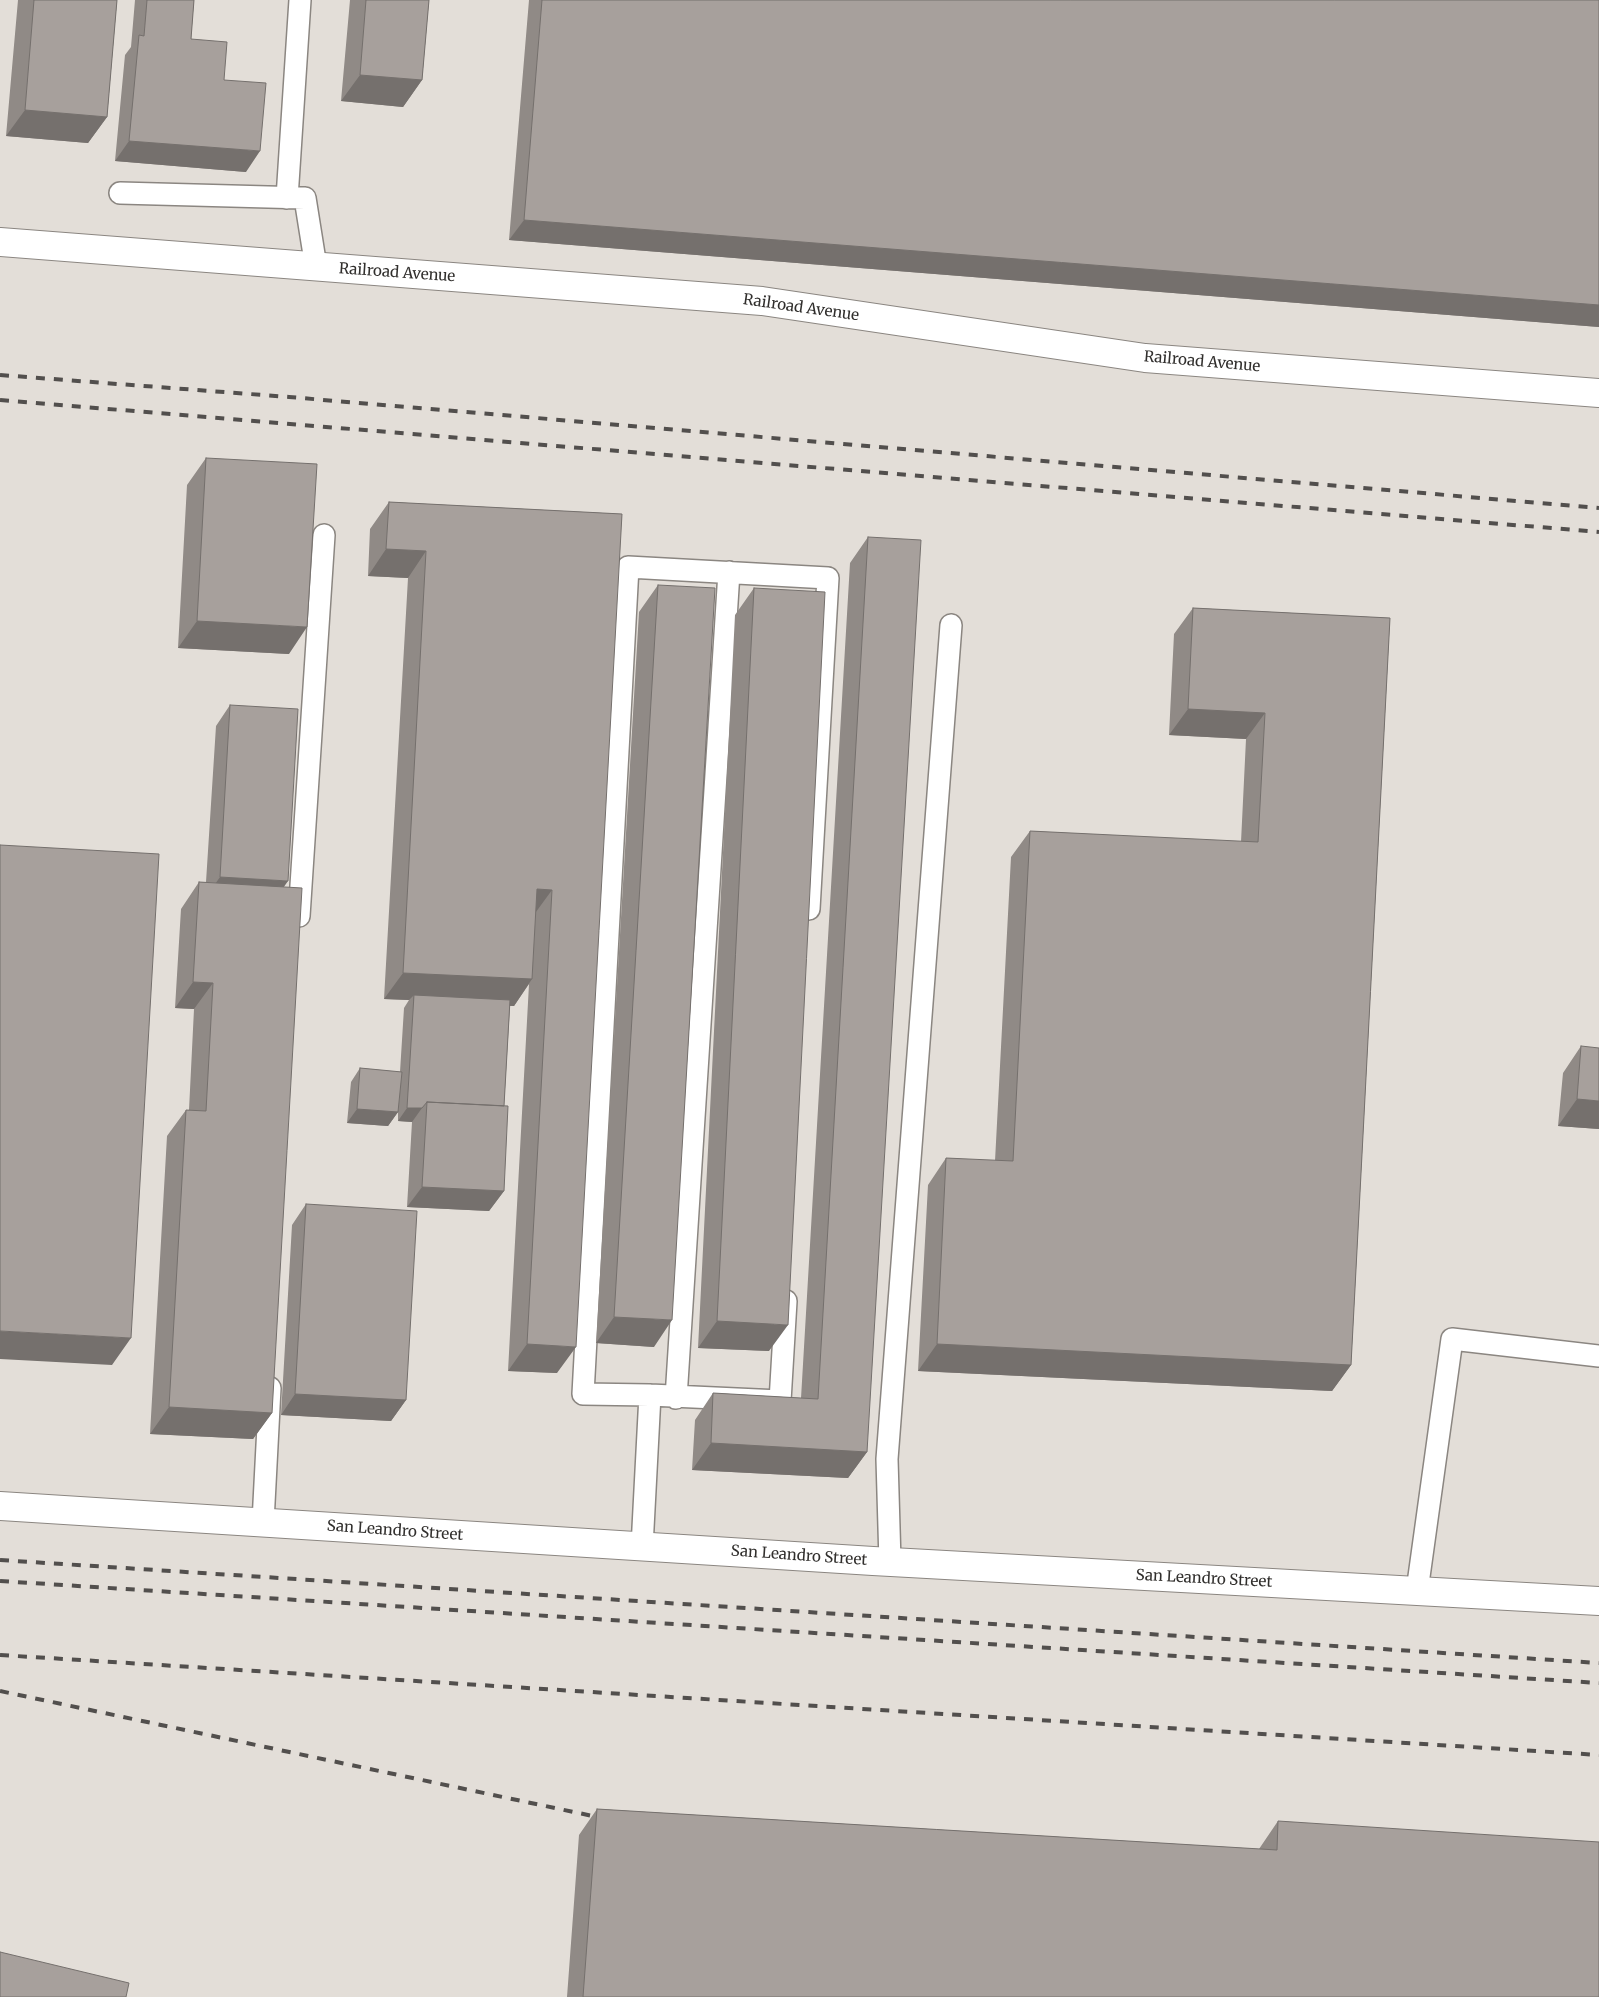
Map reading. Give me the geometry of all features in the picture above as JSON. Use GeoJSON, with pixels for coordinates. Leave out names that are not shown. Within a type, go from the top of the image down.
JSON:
{"type":"FeatureCollection","features":[{"type":"Feature","properties":{"kind":"main road","name":"Railroad Avenue"},"geometry":{"type":"LineString","coordinates":[[0,242],[762,302],[1145,358],[1599,393]]}},
{"type":"Feature","properties":{"kind":"main road","name":"San Leandro Street"},"geometry":{"type":"LineString","coordinates":[[0,1506],[890,1562],[1599,1601]]}},
{"type":"Feature","properties":{"kind":"lane"},"geometry":{"type":"LineString","coordinates":[[287,198],[300,0]]}},
{"type":"Feature","properties":{"kind":"lane"},"geometry":{"type":"LineString","coordinates":[[120,193],[305,198],[316,267]]}},
{"type":"Feature","properties":{"kind":"lane"},"geometry":{"type":"LineString","coordinates":[[297,940],[324,535]]}},
{"type":"Feature","properties":{"kind":"lane"},"geometry":{"type":"LineString","coordinates":[[787,1282],[780,1401],[582,1394],[628,566],[828,578],[808,925]]}},
{"type":"Feature","properties":{"kind":"lane"},"geometry":{"type":"LineString","coordinates":[[676,1398],[729,572]]}},
{"type":"Feature","properties":{"kind":"lane"},"geometry":{"type":"LineString","coordinates":[[890,1562],[887,1458],[951,625]]}},
{"type":"Feature","properties":{"kind":"lane"},"geometry":{"type":"LineString","coordinates":[[1417,1591],[1452,1339],[1599,1356]]}},
{"type":"Feature","properties":{"kind":"lane"},"geometry":{"type":"LineString","coordinates":[[263,1522],[272,1367]]}},
{"type":"Feature","properties":{"kind":"lane"},"geometry":{"type":"LineString","coordinates":[[642,1546],[650,1395]]}},
{"type":"Feature","properties":{"kind":"building"},"geometry":{"type":"Polygon","coordinates":[[[34,0],[117,0],[107,117],[25,110],[34,0]]]}},
{"type":"Feature","properties":{"kind":"building"},"geometry":{"type":"Polygon","coordinates":[[[147,0],[194,0],[191,39],[227,42],[224,80],[266,83],[260,151],[129,141],[139,35],[144,36],[147,0]]]}},
{"type":"Feature","properties":{"kind":"building"},"geometry":{"type":"Polygon","coordinates":[[[366,0],[429,0],[422,80],[360,75],[366,0]]]}},
{"type":"Feature","properties":{"kind":"building"},"geometry":{"type":"Polygon","coordinates":[[[542,0],[1599,0],[1599,305],[524,220],[542,0]]]}},
{"type":"Feature","properties":{"kind":"building"},"geometry":{"type":"Polygon","coordinates":[[[206,458],[317,464],[307,627],[197,621],[206,458]]]}},
{"type":"Feature","properties":{"kind":"building"},"geometry":{"type":"Polygon","coordinates":[[[389,502],[622,514],[576,1347],[527,1344],[552,890],[537,889],[532,979],[403,973],[426,551],[386,549],[389,502]]]}},
{"type":"Feature","properties":{"kind":"building"},"geometry":{"type":"Polygon","coordinates":[[[868,537],[921,540],[867,1452],[711,1443],[713,1393],[818,1399],[868,537]]]}},
{"type":"Feature","properties":{"kind":"building"},"geometry":{"type":"Polygon","coordinates":[[[658,585],[715,588],[672,1320],[614,1317],[658,585]]]}},
{"type":"Feature","properties":{"kind":"building"},"geometry":{"type":"Polygon","coordinates":[[[754,588],[825,592],[788,1325],[717,1321],[754,588]]]}},
{"type":"Feature","properties":{"kind":"building"},"geometry":{"type":"Polygon","coordinates":[[[1193,608],[1390,618],[1351,1365],[937,1344],[946,1158],[1013,1161],[1030,831],[1258,842],[1265,713],[1188,709],[1193,608]]]}},
{"type":"Feature","properties":{"kind":"building"},"geometry":{"type":"Polygon","coordinates":[[[230,705],[298,709],[288,881],[220,877],[230,705]]]}},
{"type":"Feature","properties":{"kind":"building"},"geometry":{"type":"Polygon","coordinates":[[[0,845],[159,854],[131,1338],[0,1331],[0,845]]]}},
{"type":"Feature","properties":{"kind":"building"},"geometry":{"type":"Polygon","coordinates":[[[199,882],[302,888],[272,1413],[169,1407],[186,1110],[206,1111],[213,983],[193,982],[199,882]]]}},
{"type":"Feature","properties":{"kind":"building"},"geometry":{"type":"Polygon","coordinates":[[[414,995],[510,1000],[504,1106],[427,1102],[422,1108],[407,1108],[414,995]]]}},
{"type":"Feature","properties":{"kind":"building"},"geometry":{"type":"Polygon","coordinates":[[[1581,1046],[1599,1048],[1599,1101],[1577,1099],[1581,1046]]]}},
{"type":"Feature","properties":{"kind":"building"},"geometry":{"type":"Polygon","coordinates":[[[360,1068],[402,1072],[398,1112],[357,1109],[360,1068]]]}},
{"type":"Feature","properties":{"kind":"building"},"geometry":{"type":"Polygon","coordinates":[[[427,1102],[508,1106],[504,1191],[422,1187],[427,1102]]]}},
{"type":"Feature","properties":{"kind":"building"},"geometry":{"type":"Polygon","coordinates":[[[306,1204],[417,1211],[406,1400],[295,1394],[306,1204]]]}},
{"type":"Feature","properties":{"kind":"building"},"geometry":{"type":"Polygon","coordinates":[[[597,1809],[1277,1850],[1278,1821],[1599,1842],[1599,1997],[583,1997],[597,1809]]]}},
{"type":"Feature","properties":{"kind":"building"},"geometry":{"type":"Polygon","coordinates":[[[0,1952],[129,1983],[126,1997],[0,1997],[0,1952]]]}},
{"type":"Feature","properties":{"kind":"railway"},"geometry":{"type":"LineString","coordinates":[[0,375],[289,397],[1599,508]]}},
{"type":"Feature","properties":{"kind":"railway"},"geometry":{"type":"LineString","coordinates":[[0,400],[1599,532]]}},
{"type":"Feature","properties":{"kind":"railway"},"geometry":{"type":"LineString","coordinates":[[0,1560],[1599,1663]]}},
{"type":"Feature","properties":{"kind":"railway"},"geometry":{"type":"LineString","coordinates":[[0,1581],[1599,1683]]}},
{"type":"Feature","properties":{"kind":"railway"},"geometry":{"type":"LineString","coordinates":[[0,1655],[1599,1755]]}},
{"type":"Feature","properties":{"kind":"railway"},"geometry":{"type":"LineString","coordinates":[[0,1691],[607,1819]]}}]}
